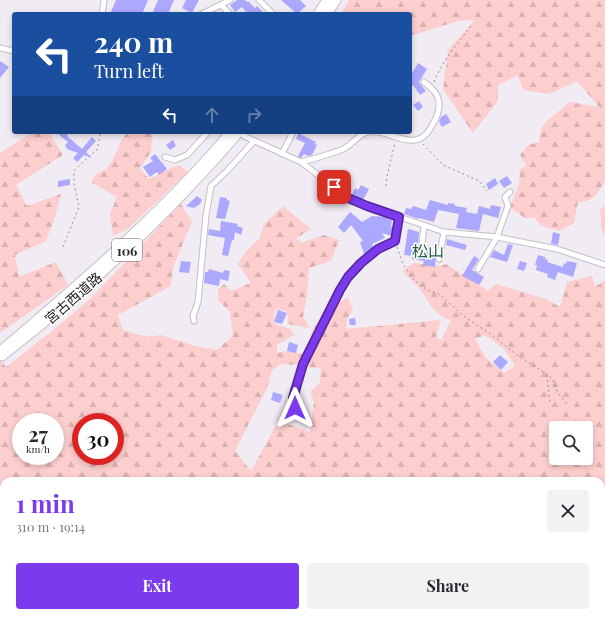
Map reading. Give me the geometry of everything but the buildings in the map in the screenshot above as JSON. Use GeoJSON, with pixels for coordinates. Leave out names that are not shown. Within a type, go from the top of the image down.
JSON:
{"type":"FeatureCollection","features":[{"type":"Feature","properties":{"kind":"highway"},"geometry":{"type":"LineString","coordinates":[[319,12],[327,0]]}},
{"type":"Feature","properties":{"kind":"highway"},"geometry":{"type":"LineString","coordinates":[[328,12],[336,0]]}},
{"type":"Feature","properties":{"kind":"highway","name":"宮古西道路"},"geometry":{"type":"LineString","coordinates":[[1,354],[155,213],[229,134]]}},
{"type":"Feature","properties":{"kind":"highway","name":"宮古西道路"},"geometry":{"type":"LineString","coordinates":[[1,354],[52,317],[127,250],[242,134]]}},
{"type":"Feature","properties":{"kind":"street"},"geometry":{"type":"LineString","coordinates":[[102,12],[104,0]]}},
{"type":"Feature","properties":{"kind":"street"},"geometry":{"type":"LineString","coordinates":[[206,12],[230,0]]}},
{"type":"Feature","properties":{"kind":"street"},"geometry":{"type":"LineString","coordinates":[[259,0],[271,12]]}},
{"type":"Feature","properties":{"kind":"street"},"geometry":{"type":"LineString","coordinates":[[221,4],[228,12]]}},
{"type":"Feature","properties":{"kind":"street"},"geometry":{"type":"LineString","coordinates":[[0,48],[12,50]]}},
{"type":"Feature","properties":{"kind":"street"},"geometry":{"type":"LineString","coordinates":[[384,134],[410,141],[422,139],[428,132],[435,120],[439,106],[438,95],[424,82]]}},
{"type":"Feature","properties":{"kind":"street"},"geometry":{"type":"LineString","coordinates":[[165,157],[175,160],[187,155],[206,134]]}},
{"type":"Feature","properties":{"kind":"street"},"geometry":{"type":"LineString","coordinates":[[242,134],[301,162],[348,198],[367,206],[444,232],[497,237],[557,249],[605,265]]}},
{"type":"Feature","properties":{"kind":"street"},"geometry":{"type":"LineString","coordinates":[[282,154],[292,134]]}},
{"type":"Feature","properties":{"kind":"street"},"geometry":{"type":"LineString","coordinates":[[301,162],[344,149],[364,134]]}},
{"type":"Feature","properties":{"kind":"street"},"geometry":{"type":"LineString","coordinates":[[194,321],[198,302],[206,215],[211,186],[227,171],[254,141]]}},
{"type":"Feature","properties":{"kind":"street"},"geometry":{"type":"LineString","coordinates":[[478,269],[497,237],[508,206],[505,197],[510,192]]}},
{"type":"Feature","properties":{"kind":"street"},"geometry":{"type":"LineString","coordinates":[[300,413],[295,408],[293,398],[303,364],[340,290],[348,277],[361,263],[378,249],[395,241],[399,217]]}},
{"type":"Feature","properties":{"kind":"street"},"geometry":{"type":"LineString","coordinates":[[422,244],[424,226]]}},
{"type":"Feature","properties":{"kind":"street"},"geometry":{"type":"LineString","coordinates":[[439,259],[444,232]]}},
{"type":"Feature","properties":{"kind":"path"},"geometry":{"type":"LineString","coordinates":[[432,88],[438,73],[454,47],[471,26]]}},
{"type":"Feature","properties":{"kind":"path"},"geometry":{"type":"LineString","coordinates":[[62,247],[79,207],[74,184],[74,171],[97,150],[101,134]]}},
{"type":"Feature","properties":{"kind":"path"},"geometry":{"type":"LineString","coordinates":[[386,186],[394,146],[398,137]]}},
{"type":"Feature","properties":{"kind":"path"},"geometry":{"type":"LineString","coordinates":[[418,140],[443,165],[479,181],[487,191]]}},
{"type":"Feature","properties":{"kind":"path"},"geometry":{"type":"LineString","coordinates":[[395,241],[403,264],[414,280],[427,290],[439,294],[466,318],[521,358],[547,374],[553,380],[558,393],[567,404]]}},
{"type":"Feature","properties":{"kind":"path"},"geometry":{"type":"LineString","coordinates":[[547,374],[550,403]]}},
{"type":"Feature","properties":{"kind":"green space"},"geometry":{"type":"Polygon","coordinates":[[[349,0],[605,0],[605,182],[591,199],[578,202],[574,223],[559,231],[540,225],[535,218],[525,218],[510,207],[519,185],[520,169],[527,166],[520,155],[528,145],[539,142],[541,128],[548,120],[570,102],[599,107],[577,81],[550,94],[523,90],[518,75],[498,85],[498,101],[473,133],[443,89],[448,50],[475,20],[458,21],[412,35],[412,12],[342,12],[349,0]]]}},
{"type":"Feature","properties":{"kind":"green space"},"geometry":{"type":"Polygon","coordinates":[[[30,134],[50,134],[63,155],[16,185],[27,206],[61,194],[55,217],[46,241],[15,255],[19,277],[56,262],[68,285],[0,333],[0,153],[30,134]]]}},
{"type":"Feature","properties":{"kind":"green space"},"geometry":{"type":"Polygon","coordinates":[[[126,134],[153,134],[151,152],[140,168],[149,179],[173,167],[180,166],[188,172],[129,228],[113,236],[110,214],[117,197],[91,182],[96,174],[107,169],[122,139],[126,134]]]}},
{"type":"Feature","properties":{"kind":"green space"},"geometry":{"type":"Polygon","coordinates":[[[181,204],[192,222],[173,267],[171,286],[118,315],[123,330],[147,337],[161,335],[195,346],[217,350],[233,336],[230,312],[218,300],[218,289],[224,284],[231,291],[251,283],[238,264],[246,251],[260,238],[264,224],[283,206],[311,229],[296,238],[301,243],[324,235],[339,240],[331,261],[309,268],[307,296],[303,317],[310,328],[288,324],[287,311],[276,309],[273,323],[291,329],[294,335],[277,345],[277,353],[285,351],[304,354],[300,365],[281,364],[272,370],[267,388],[235,451],[251,471],[275,427],[286,423],[310,432],[314,402],[310,392],[320,383],[321,368],[305,367],[312,330],[324,312],[348,297],[353,310],[347,319],[346,329],[441,320],[436,337],[441,340],[451,321],[436,312],[420,289],[402,271],[414,263],[440,266],[446,264],[488,291],[496,284],[546,299],[560,307],[567,282],[592,276],[595,287],[605,280],[605,477],[0,477],[0,359],[6,367],[91,298],[181,204]],[[485,335],[475,339],[486,358],[504,373],[515,366],[504,349],[485,335]]]}},
{"type":"Feature","properties":{"kind":"green space"},"geometry":{"type":"Polygon","coordinates":[[[605,206],[605,234],[602,232],[600,209],[605,206]]]}},
{"type":"Feature","properties":{"kind":"district","name":"松山"},"geometry":{"type":"Point","coordinates":[428,250]}},
{"type":"Feature","properties":{"kind":"route"},"geometry":{"type":"LineString","coordinates":[[295,408],[293,398],[303,364],[340,290],[348,277],[361,263],[378,249],[395,241],[399,217],[348,198],[334,187]]}}]}
